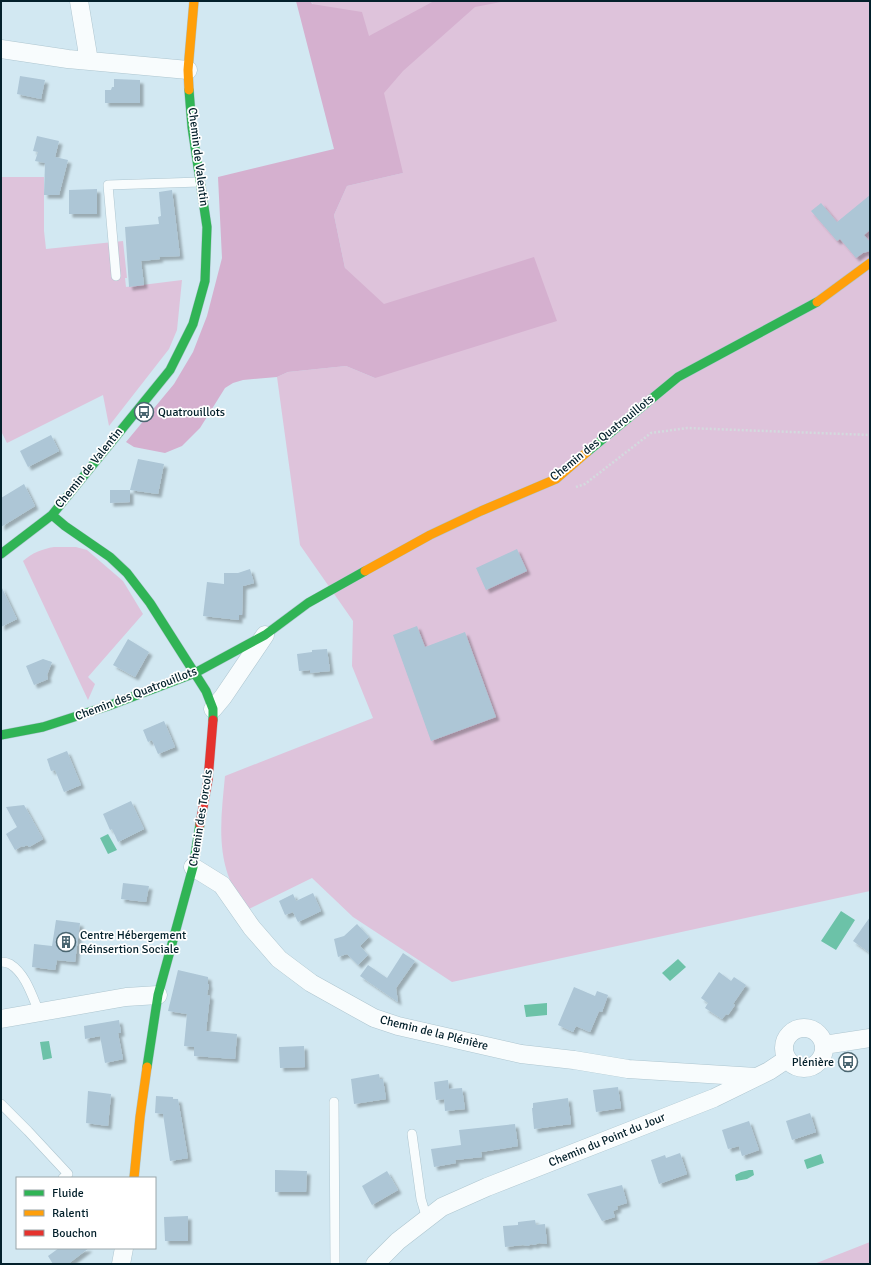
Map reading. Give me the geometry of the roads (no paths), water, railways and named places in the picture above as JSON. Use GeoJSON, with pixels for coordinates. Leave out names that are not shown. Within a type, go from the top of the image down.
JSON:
{"type":"FeatureCollection","features":[{"type":"Feature","properties":{"kind":"street"},"geometry":{"type":"LineString","coordinates":[[79,1],[89,61]]}},
{"type":"Feature","properties":{"kind":"street","name":"Chemin de Valentin"},"geometry":{"type":"LineString","coordinates":[[1,554],[52,515],[170,370],[194,324],[205,281],[207,227],[192,127],[188,70],[194,1]]}},
{"type":"Feature","properties":{"kind":"street"},"geometry":{"type":"LineString","coordinates":[[1,49],[68,60],[188,70]]}},
{"type":"Feature","properties":{"kind":"street","name":"Chemin des Quatrouillots"},"geometry":{"type":"LineString","coordinates":[[1,735],[43,727],[108,706],[195,673],[265,635],[328,591],[430,536],[481,511],[556,479],[615,428],[678,377],[814,304],[870,263]]}},
{"type":"Feature","properties":{"kind":"street","name":"Chemin des Torcols"},"geometry":{"type":"LineString","coordinates":[[52,515],[65,526],[110,557],[127,573],[150,603],[195,673],[206,691],[213,708],[208,780],[193,867],[158,995],[140,1117],[134,1177]]}},
{"type":"Feature","properties":{"kind":"street","name":"Chemin des Quatrouillots"},"geometry":{"type":"LineString","coordinates":[[213,708],[223,697],[265,635]]}},
{"type":"Feature","properties":{"kind":"street","name":"Chemin de la Plénière"},"geometry":{"type":"LineString","coordinates":[[193,867],[222,885],[252,928],[279,959],[311,983],[374,1018],[398,1026],[520,1054],[574,1060],[628,1069],[756,1077]]}},
{"type":"Feature","properties":{"kind":"street"},"geometry":{"type":"LineString","coordinates":[[1,1018],[126,997],[158,995]]}},
{"type":"Feature","properties":{"kind":"street"},"geometry":{"type":"LineString","coordinates":[[800,1028],[812,1030],[818,1034],[824,1045],[824,1052],[817,1063],[811,1067],[804,1068],[792,1064],[787,1059],[784,1047],[785,1040],[788,1035],[800,1028]]}},
{"type":"Feature","properties":{"kind":"street"},"geometry":{"type":"LineString","coordinates":[[824,1045],[870,1038]]}},
{"type":"Feature","properties":{"kind":"street","name":"Chemin du Point du Jour"},"geometry":{"type":"LineString","coordinates":[[375,1264],[398,1241],[442,1207],[488,1187],[714,1098],[769,1071],[787,1059]]}},
{"type":"Feature","properties":{"kind":"street"},"geometry":{"type":"LineString","coordinates":[[707,1074],[714,1098]]}},
{"type":"Feature","properties":{"kind":"street"},"geometry":{"type":"LineString","coordinates":[[121,1264],[124,1249]]}},
{"type":"Feature","properties":{"kind":"lane"},"geometry":{"type":"LineString","coordinates":[[116,276],[108,185],[200,182]]}},
{"type":"Feature","properties":{"kind":"lane"},"geometry":{"type":"LineString","coordinates":[[1,962],[10,964],[17,970],[25,981],[39,1012]]}},
{"type":"Feature","properties":{"kind":"lane"},"geometry":{"type":"LineString","coordinates":[[334,1102],[335,1264]]}},
{"type":"Feature","properties":{"kind":"lane"},"geometry":{"type":"LineString","coordinates":[[1,1104],[68,1174],[64,1177]]}},
{"type":"Feature","properties":{"kind":"lane"},"geometry":{"type":"LineString","coordinates":[[412,1134],[421,1198],[427,1219]]}},
{"type":"Feature","properties":{"kind":"place","name":"Quatrouillots"},"geometry":{"type":"Point","coordinates":[144,412]}},
{"type":"Feature","properties":{"kind":"place","name":"Centre Hébergement Réinsertion Sociale"},"geometry":{"type":"Point","coordinates":[66,942]}},
{"type":"Feature","properties":{"kind":"place","name":"Plénière"},"geometry":{"type":"Point","coordinates":[848,1062]}}]}
